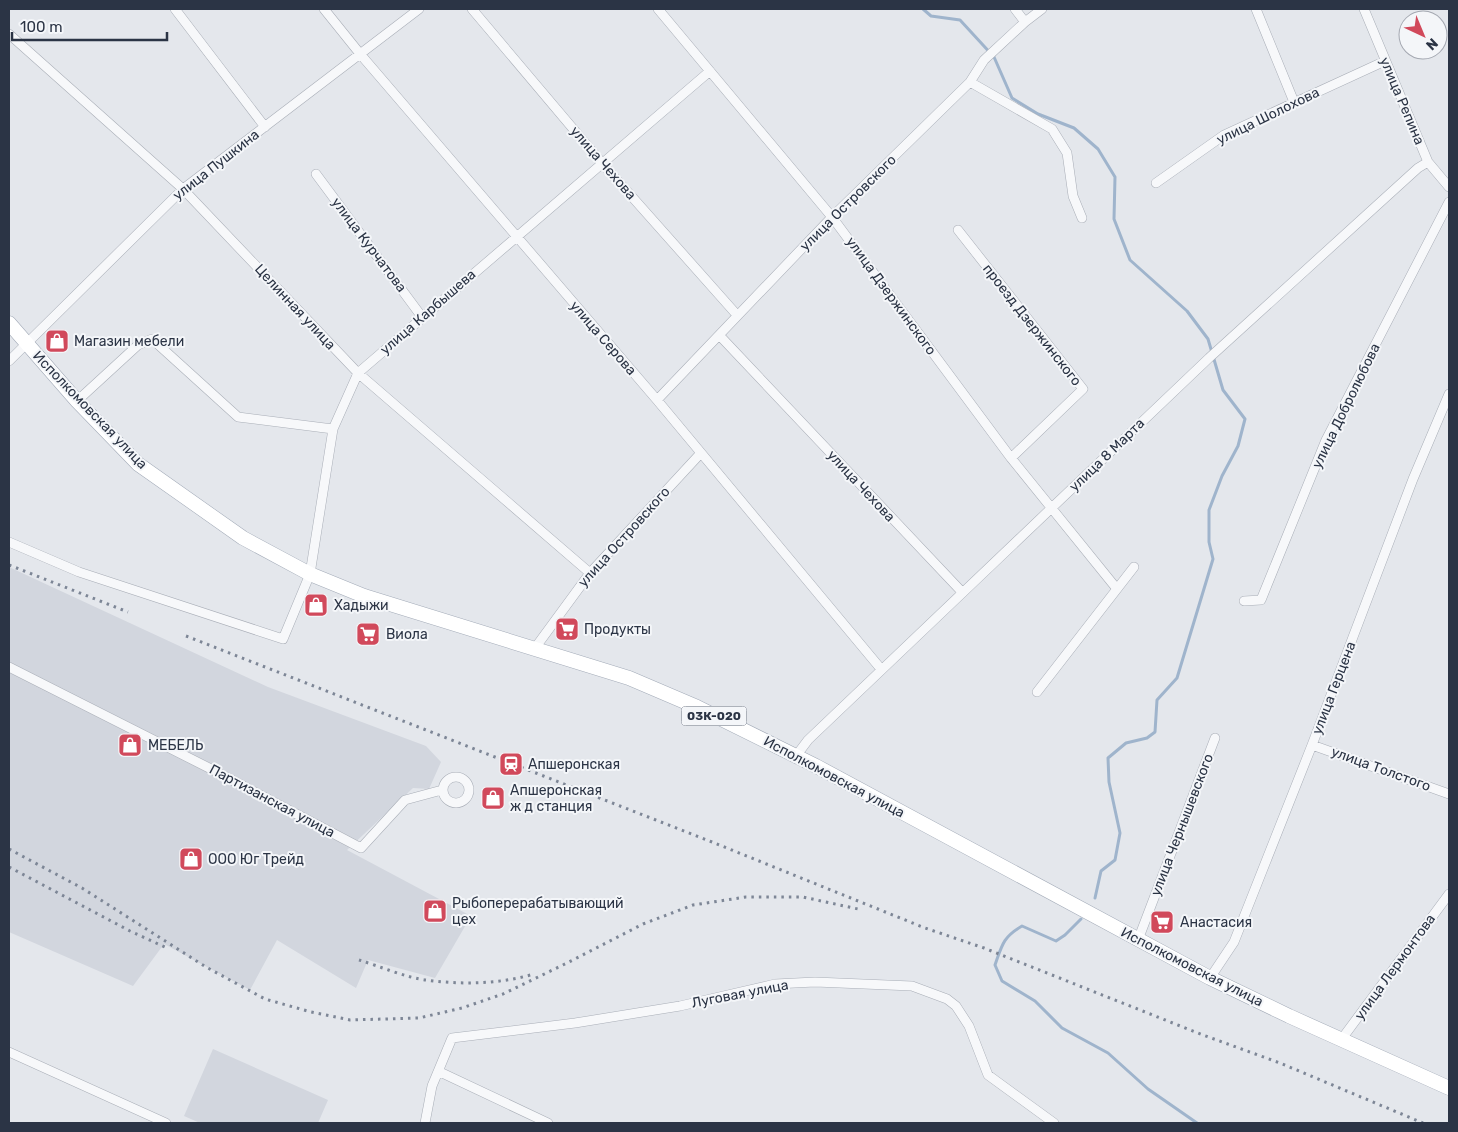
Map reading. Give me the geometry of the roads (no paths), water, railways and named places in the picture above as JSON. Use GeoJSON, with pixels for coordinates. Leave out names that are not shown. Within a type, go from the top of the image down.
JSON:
{"type":"FeatureCollection","features":[{"type":"Feature","properties":{"kind":"main road","name":"Исполкомовская улица"},"geometry":{"type":"LineString","coordinates":[[9,323],[77,401],[138,464],[243,538],[310,574],[364,596],[629,678],[697,707],[796,756],[1210,978],[1341,1040],[1449,1088]]}},
{"type":"Feature","properties":{"kind":"street"},"geometry":{"type":"LineString","coordinates":[[175,9],[265,127]]}},
{"type":"Feature","properties":{"kind":"street","name":"улица Серова"},"geometry":{"type":"LineString","coordinates":[[324,9],[360,55],[656,400],[881,669]]}},
{"type":"Feature","properties":{"kind":"street","name":"улица Пушкина"},"geometry":{"type":"LineString","coordinates":[[9,361],[183,189],[419,9]]}},
{"type":"Feature","properties":{"kind":"street","name":"улица Чехова"},"geometry":{"type":"LineString","coordinates":[[472,9],[602,162],[737,315]]}},
{"type":"Feature","properties":{"kind":"street","name":"улица Дзержинского"},"geometry":{"type":"LineString","coordinates":[[658,9],[832,216],[1011,458],[1117,589]]}},
{"type":"Feature","properties":{"kind":"street"},"geometry":{"type":"LineString","coordinates":[[1015,9],[1025,22]]}},
{"type":"Feature","properties":{"kind":"street","name":"улица Островского"},"geometry":{"type":"LineString","coordinates":[[656,400],[720,336],[737,315],[832,216],[970,82],[984,60],[1042,9]]}},
{"type":"Feature","properties":{"kind":"street"},"geometry":{"type":"LineString","coordinates":[[1256,9],[1294,102]]}},
{"type":"Feature","properties":{"kind":"street","name":"улица Репина"},"geometry":{"type":"LineString","coordinates":[[1364,9],[1428,162],[1449,187]]}},
{"type":"Feature","properties":{"kind":"street","name":"Целинная улица"},"geometry":{"type":"LineString","coordinates":[[9,34],[183,189],[358,373],[590,573]]}},
{"type":"Feature","properties":{"kind":"street","name":"улица Шолохова"},"geometry":{"type":"LineString","coordinates":[[1156,183],[1224,135],[1385,61]]}},
{"type":"Feature","properties":{"kind":"street","name":"улица Карбышева"},"geometry":{"type":"LineString","coordinates":[[9,542],[79,572],[283,639],[310,574],[332,429],[358,373],[710,71]]}},
{"type":"Feature","properties":{"kind":"street"},"geometry":{"type":"LineString","coordinates":[[970,82],[1052,129],[1067,153],[1073,196],[1082,218]]}},
{"type":"Feature","properties":{"kind":"street","name":"улица 8 Марта"},"geometry":{"type":"LineString","coordinates":[[796,756],[808,740],[881,669],[1209,358],[1411,175],[1428,162]]}},
{"type":"Feature","properties":{"kind":"street","name":"улица Курчатова"},"geometry":{"type":"LineString","coordinates":[[316,174],[422,317]]}},
{"type":"Feature","properties":{"kind":"street","name":"улица Добролюбова"},"geometry":{"type":"LineString","coordinates":[[1244,601],[1261,600],[1326,440],[1449,202]]}},
{"type":"Feature","properties":{"kind":"street","name":"проезд Дзержинского"},"geometry":{"type":"LineString","coordinates":[[958,230],[1083,389],[1011,458]]}},
{"type":"Feature","properties":{"kind":"street","name":"улица Чехова"},"geometry":{"type":"LineString","coordinates":[[720,336],[962,592]]}},
{"type":"Feature","properties":{"kind":"street"},"geometry":{"type":"LineString","coordinates":[[77,401],[138,345],[152,339],[238,417],[332,429]]}},
{"type":"Feature","properties":{"kind":"street","name":"улица Герцена"},"geometry":{"type":"LineString","coordinates":[[1210,978],[1234,942],[1312,745],[1413,479],[1449,394]]}},
{"type":"Feature","properties":{"kind":"street","name":"улица Островского"},"geometry":{"type":"LineString","coordinates":[[534,648],[590,573],[700,454]]}},
{"type":"Feature","properties":{"kind":"street"},"geometry":{"type":"LineString","coordinates":[[1037,692],[1134,567]]}},
{"type":"Feature","properties":{"kind":"street","name":"Партизанская улица"},"geometry":{"type":"LineString","coordinates":[[9,667],[215,771],[361,848],[405,800],[442,790]]}},
{"type":"Feature","properties":{"kind":"street","name":"улица Чернышевского"},"geometry":{"type":"LineString","coordinates":[[1138,940],[1215,738]]}},
{"type":"Feature","properties":{"kind":"street","name":"улица Толстого"},"geometry":{"type":"LineString","coordinates":[[1312,745],[1449,794]]}},
{"type":"Feature","properties":{"kind":"street","name":"улица Лермонтова"},"geometry":{"type":"LineString","coordinates":[[1341,1040],[1447,900]]}},
{"type":"Feature","properties":{"kind":"street","name":"Луговая улица"},"geometry":{"type":"LineString","coordinates":[[440,1072],[452,1038],[575,1023],[680,1006],[775,984],[814,982],[912,986],[947,999],[956,1006],[970,1026],[988,1075],[1054,1123]]}},
{"type":"Feature","properties":{"kind":"street"},"geometry":{"type":"LineString","coordinates":[[9,1052],[166,1123]]}},
{"type":"Feature","properties":{"kind":"street"},"geometry":{"type":"LineString","coordinates":[[424,1123],[432,1086],[440,1072],[548,1123]]}},
{"type":"Feature","properties":{"kind":"waterway"},"geometry":{"type":"LineString","coordinates":[[923,9],[931,16],[960,20],[994,57],[1012,98],[1038,114],[1074,128],[1098,149],[1115,177],[1114,219],[1130,260],[1187,311],[1208,339],[1223,390],[1245,419],[1238,446],[1222,476],[1209,510],[1209,542],[1213,559],[1177,678],[1157,700],[1155,732],[1147,738],[1126,743],[1108,758],[1109,782],[1120,833],[1115,860],[1101,871],[1095,898]]}},
{"type":"Feature","properties":{"kind":"waterway"},"geometry":{"type":"LineString","coordinates":[[1081,919],[1056,941],[1022,926],[1016,930],[1004,942],[995,965],[1002,981],[1035,1001],[1062,1028],[1108,1053],[1148,1089],[1197,1123]]}},
{"type":"Feature","properties":{"kind":"railway"},"geometry":{"type":"LineString","coordinates":[[9,565],[128,612]]}},
{"type":"Feature","properties":{"kind":"railway"},"geometry":{"type":"LineString","coordinates":[[186,636],[712,842],[925,928],[984,948],[1203,1035],[1280,1063],[1423,1123]]}},
{"type":"Feature","properties":{"kind":"railway"},"geometry":{"type":"LineString","coordinates":[[9,849],[82,888],[206,967],[265,999],[311,1012],[350,1020],[419,1018],[462,1008],[503,994],[643,924],[693,905],[746,897],[803,897],[858,909]]}},
{"type":"Feature","properties":{"kind":"railway"},"geometry":{"type":"LineString","coordinates":[[9,867],[130,931],[167,948]]}},
{"type":"Feature","properties":{"kind":"railway"},"geometry":{"type":"LineString","coordinates":[[359,960],[410,977],[440,982],[494,982],[534,974]]}},
{"type":"Feature","properties":{"kind":"place","name":"Магазин мебели"},"geometry":{"type":"Point","coordinates":[57,341]}},
{"type":"Feature","properties":{"kind":"place","name":"Хадыжи"},"geometry":{"type":"Point","coordinates":[316,605]}},
{"type":"Feature","properties":{"kind":"place","name":"Продукты"},"geometry":{"type":"Point","coordinates":[567,629]}},
{"type":"Feature","properties":{"kind":"place","name":"Виола"},"geometry":{"type":"Point","coordinates":[368,634]}},
{"type":"Feature","properties":{"kind":"place","name":"МЕБЕЛЬ"},"geometry":{"type":"Point","coordinates":[130,745]}},
{"type":"Feature","properties":{"kind":"place","name":"Апшеронская"},"geometry":{"type":"Point","coordinates":[511,764]}},
{"type":"Feature","properties":{"kind":"place","name":"Апшеронская ж д станция"},"geometry":{"type":"Point","coordinates":[493,798]}},
{"type":"Feature","properties":{"kind":"place","name":"ООО Юг Трейд"},"geometry":{"type":"Point","coordinates":[191,859]}},
{"type":"Feature","properties":{"kind":"place","name":"Рыбоперерабатывающий цех"},"geometry":{"type":"Point","coordinates":[435,911]}},
{"type":"Feature","properties":{"kind":"place","name":"Анастасия"},"geometry":{"type":"Point","coordinates":[1162,922]}}]}
